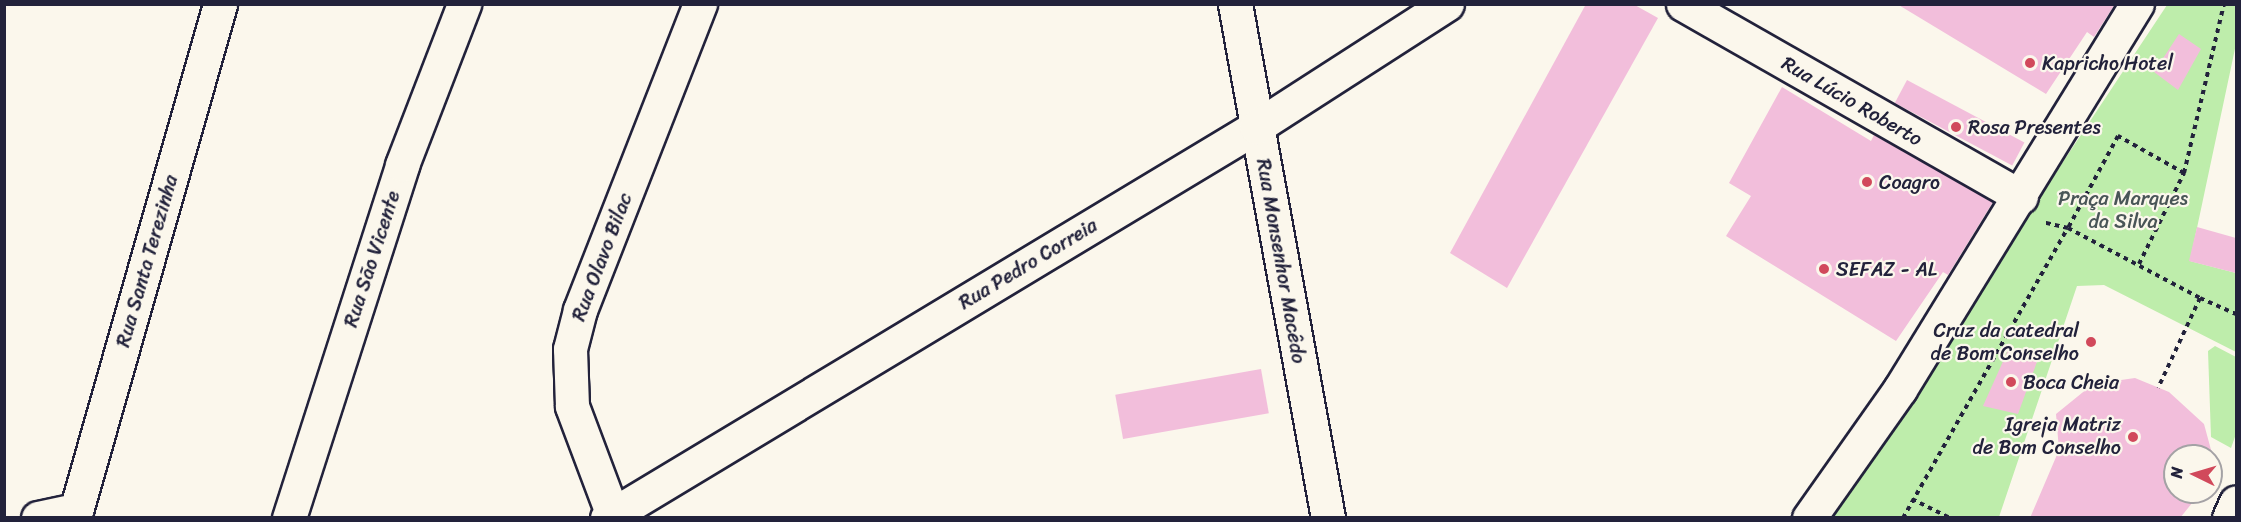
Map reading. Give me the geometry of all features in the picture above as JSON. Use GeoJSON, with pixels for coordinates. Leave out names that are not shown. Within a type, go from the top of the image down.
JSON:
{"type":"FeatureCollection","features":[{"type":"Feature","properties":{"kind":"street","name":"Rua Santa Terezinha"},"geometry":{"type":"LineString","coordinates":[[75,514],[220,4]]}},
{"type":"Feature","properties":{"kind":"street","name":"Rua São Vicente"},"geometry":{"type":"LineString","coordinates":[[289,518],[402,165],[464,4]]}},
{"type":"Feature","properties":{"kind":"street","name":"Rua Olavo Bilac"},"geometry":{"type":"LineString","coordinates":[[611,516],[572,406],[570,349],[580,310],[700,4]]}},
{"type":"Feature","properties":{"kind":"street","name":"Rua Monsenhor Macêdo"},"geometry":{"type":"LineString","coordinates":[[1235,4],[1328,518]]}},
{"type":"Feature","properties":{"kind":"street","name":"Rua Pedro Correia"},"geometry":{"type":"LineString","coordinates":[[611,516],[1256,127],[1447,4]]}},
{"type":"Feature","properties":{"kind":"street","name":"Rua Lúcio Roberto"},"geometry":{"type":"LineString","coordinates":[[1683,4],[2015,206]]}},
{"type":"Feature","properties":{"kind":"street"},"geometry":{"type":"LineString","coordinates":[[1809,518],[1900,389],[2015,206],[2137,4]]}},
{"type":"Feature","properties":{"kind":"street"},"geometry":{"type":"LineString","coordinates":[[2229,518],[2236,502]]}},
{"type":"Feature","properties":{"kind":"street"},"geometry":{"type":"LineString","coordinates":[[38,518],[75,514]]}},
{"type":"Feature","properties":{"kind":"path"},"geometry":{"type":"LineString","coordinates":[[2139,264],[2184,173],[2224,4]]}},
{"type":"Feature","properties":{"kind":"path"},"geometry":{"type":"LineString","coordinates":[[1903,518],[2118,136],[2184,173]]}},
{"type":"Feature","properties":{"kind":"path"},"geometry":{"type":"LineString","coordinates":[[2015,206],[2068,228],[2200,298],[2236,314]]}},
{"type":"Feature","properties":{"kind":"path"},"geometry":{"type":"LineString","coordinates":[[2158,388],[2200,298]]}},
{"type":"Feature","properties":{"kind":"path"},"geometry":{"type":"LineString","coordinates":[[1912,499],[1950,518]]}},
{"type":"Feature","properties":{"kind":"green space","name":"Praça Marques da Silva"},"geometry":{"type":"Polygon","coordinates":[[[2167,5],[2236,5],[2236,44],[2190,261],[2236,273],[2236,352],[2104,285],[2077,286],[1999,517],[1827,518],[2167,5]]]}},
{"type":"Feature","properties":{"kind":"green space"},"geometry":{"type":"Polygon","coordinates":[[[2215,346],[2236,357],[2236,434],[2231,448],[2211,437],[2208,351],[2215,346]]]}},
{"type":"Feature","properties":{"kind":"building"},"geometry":{"type":"Polygon","coordinates":[[[1586,4],[1633,4],[1658,18],[1507,288],[1450,253],[1586,4]]]}},
{"type":"Feature","properties":{"kind":"building","name":"Kapricho Hotel"},"geometry":{"type":"Polygon","coordinates":[[[1897,4],[2115,4],[2094,37],[2087,32],[2046,94],[1897,4]]]}},
{"type":"Feature","properties":{"kind":"building"},"geometry":{"type":"Polygon","coordinates":[[[2179,34],[2201,49],[2178,90],[2154,72],[2179,34]]]}},
{"type":"Feature","properties":{"kind":"building","name":"Rosa Presentes"},"geometry":{"type":"Polygon","coordinates":[[[1907,80],[2024,142],[2012,165],[1895,103],[1907,80]]]}},
{"type":"Feature","properties":{"kind":"building"},"geometry":{"type":"Polygon","coordinates":[[[1782,87],[1871,141],[1874,135],[1993,202],[1948,275],[1943,272],[1896,341],[1726,236],[1751,196],[1729,183],[1782,87]]]}},
{"type":"Feature","properties":{"kind":"building"},"geometry":{"type":"Polygon","coordinates":[[[2197,227],[2236,238],[2236,273],[2189,261],[2197,227]]]}},
{"type":"Feature","properties":{"kind":"building","name":"Boca Cheia"},"geometry":{"type":"Polygon","coordinates":[[[2009,348],[2038,359],[2018,414],[1983,406],[2009,348]]]}},
{"type":"Feature","properties":{"kind":"building"},"geometry":{"type":"Polygon","coordinates":[[[1261,369],[1269,413],[1123,439],[1115,395],[1261,369]]]}},
{"type":"Feature","properties":{"kind":"building","name":"Igreja Matriz de Bom Conselho"},"geometry":{"type":"Polygon","coordinates":[[[2135,378],[2169,392],[2204,424],[2209,444],[2163,444],[2163,504],[2191,504],[2180,518],[2030,518],[2059,450],[2056,414],[2093,384],[2135,378]]]}},
{"type":"Feature","properties":{"kind":"place","name":"Kapricho Hotel"},"geometry":{"type":"Point","coordinates":[2030,63]}},
{"type":"Feature","properties":{"kind":"place","name":"Rosa Presentes"},"geometry":{"type":"Point","coordinates":[1956,127]}},
{"type":"Feature","properties":{"kind":"place","name":"Coagro"},"geometry":{"type":"Point","coordinates":[1867,182]}},
{"type":"Feature","properties":{"kind":"place","name":"SEFAZ - AL"},"geometry":{"type":"Point","coordinates":[1824,269]}},
{"type":"Feature","properties":{"kind":"place","name":"Cruz da catedral de Bom Conselho"},"geometry":{"type":"Point","coordinates":[2091,342]}},
{"type":"Feature","properties":{"kind":"place","name":"Boca Cheia"},"geometry":{"type":"Point","coordinates":[2011,382]}},
{"type":"Feature","properties":{"kind":"place","name":"Igreja Matriz de Bom Conselho"},"geometry":{"type":"Point","coordinates":[2133,437]}}]}
